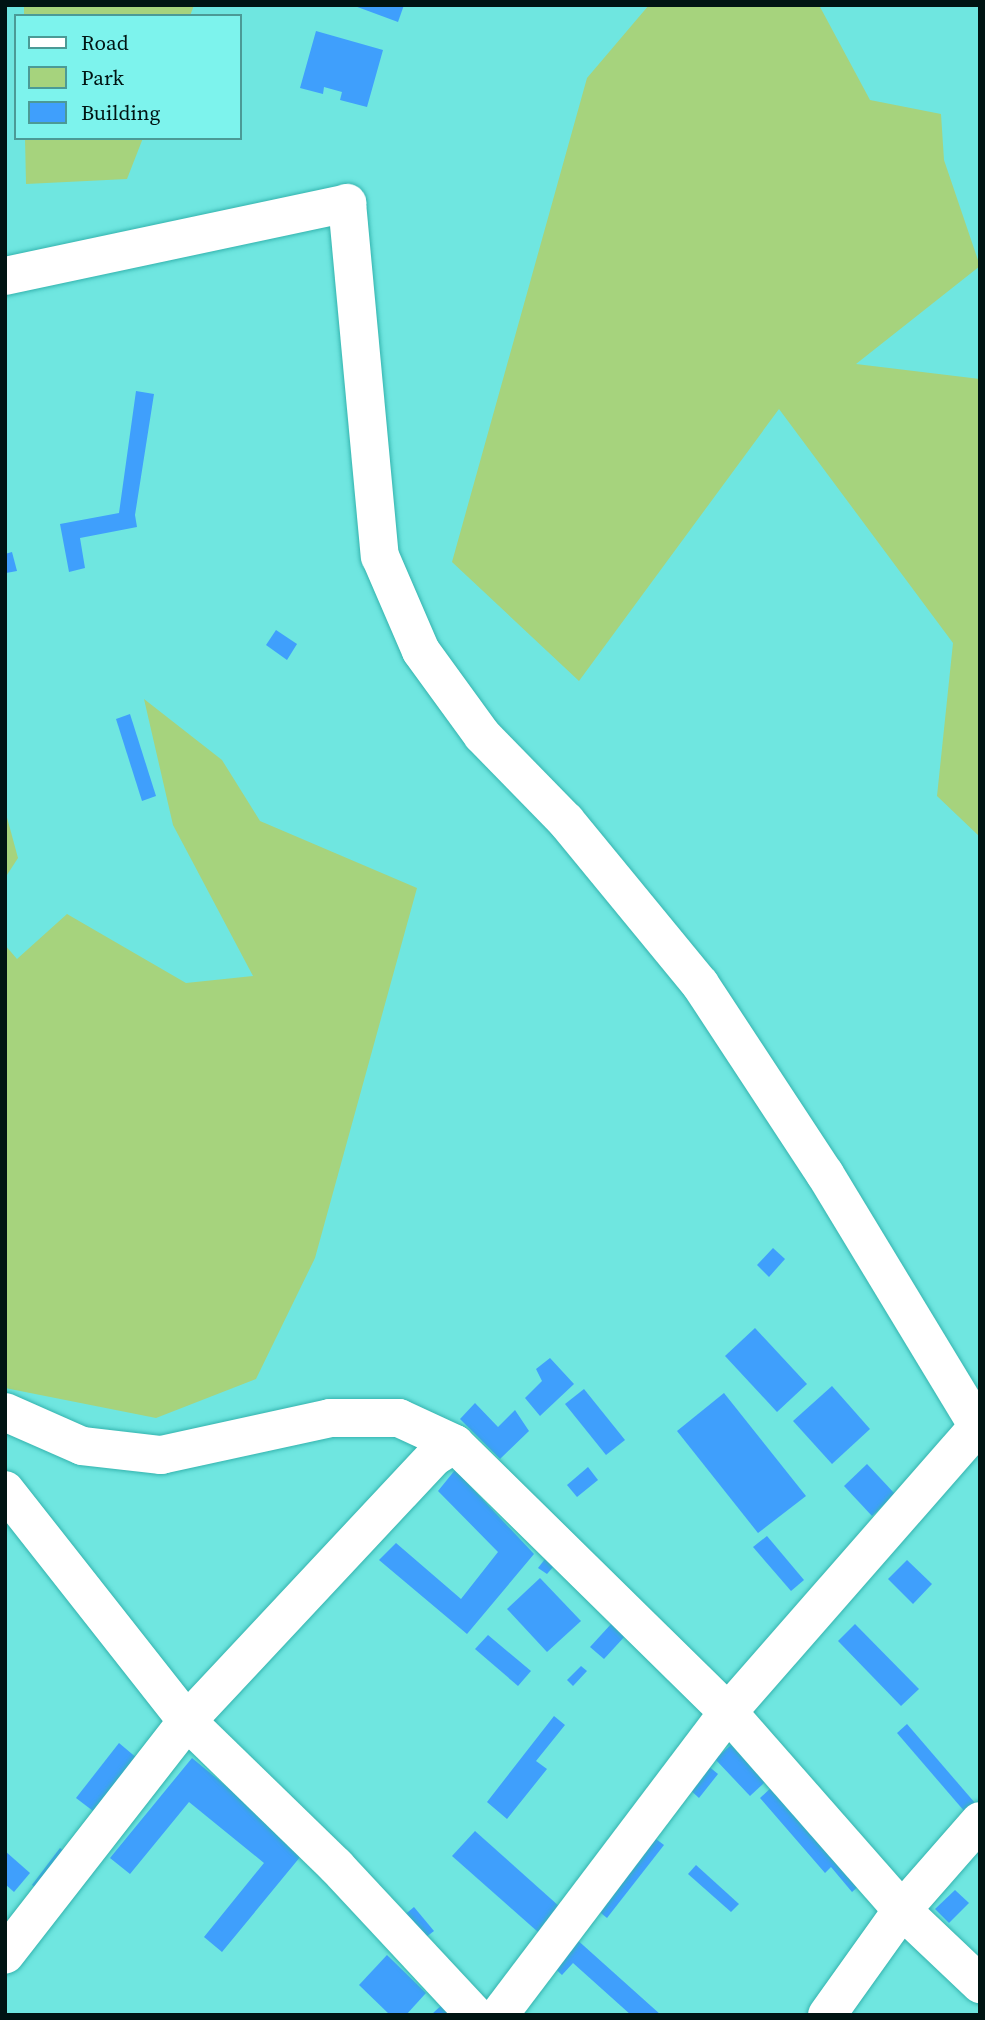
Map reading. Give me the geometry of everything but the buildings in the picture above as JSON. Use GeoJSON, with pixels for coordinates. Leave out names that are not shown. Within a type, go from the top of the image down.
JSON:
{"type":"FeatureCollection","features":[{"type":"Feature","properties":{"kind":"street"},"geometry":{"type":"LineString","coordinates":[[5,276],[347,203],[380,556],[421,651],[482,735],[566,821],[699,984],[825,1174],[979,1429],[727,1712],[499,2015]]}},
{"type":"Feature","properties":{"kind":"street"},"geometry":{"type":"LineString","coordinates":[[5,1412],[82,1446],[161,1455],[330,1418],[400,1418],[455,1444],[727,1712],[902,1910],[980,1984]]}},
{"type":"Feature","properties":{"kind":"street"},"geometry":{"type":"LineString","coordinates":[[5,1955],[187,1721],[435,1457],[455,1444]]}},
{"type":"Feature","properties":{"kind":"street"},"geometry":{"type":"LineString","coordinates":[[5,1490],[187,1721],[336,1866],[475,2015]]}},
{"type":"Feature","properties":{"kind":"street"},"geometry":{"type":"LineString","coordinates":[[827,2015],[902,1910],[980,1821]]}},
{"type":"Feature","properties":{"kind":"green space"},"geometry":{"type":"Polygon","coordinates":[[[24,5],[194,5],[191,14],[24,14],[24,5]]]}},
{"type":"Feature","properties":{"kind":"green space"},"geometry":{"type":"Polygon","coordinates":[[[649,5],[819,5],[870,100],[941,114],[944,160],[980,266],[856,364],[980,379],[980,837],[937,796],[953,643],[779,409],[579,681],[452,562],[587,78],[649,5]]]}},
{"type":"Feature","properties":{"kind":"green space"},"geometry":{"type":"Polygon","coordinates":[[[25,140],[142,140],[127,179],[26,184],[25,140]]]}},
{"type":"Feature","properties":{"kind":"green space"},"geometry":{"type":"Polygon","coordinates":[[[144,699],[222,760],[260,821],[417,888],[315,1258],[256,1379],[156,1418],[5,1388],[5,945],[17,959],[67,914],[186,983],[253,976],[173,825],[144,699]]]}},
{"type":"Feature","properties":{"kind":"green space"},"geometry":{"type":"Polygon","coordinates":[[[5,810],[18,858],[5,878],[5,810]]]}}]}
